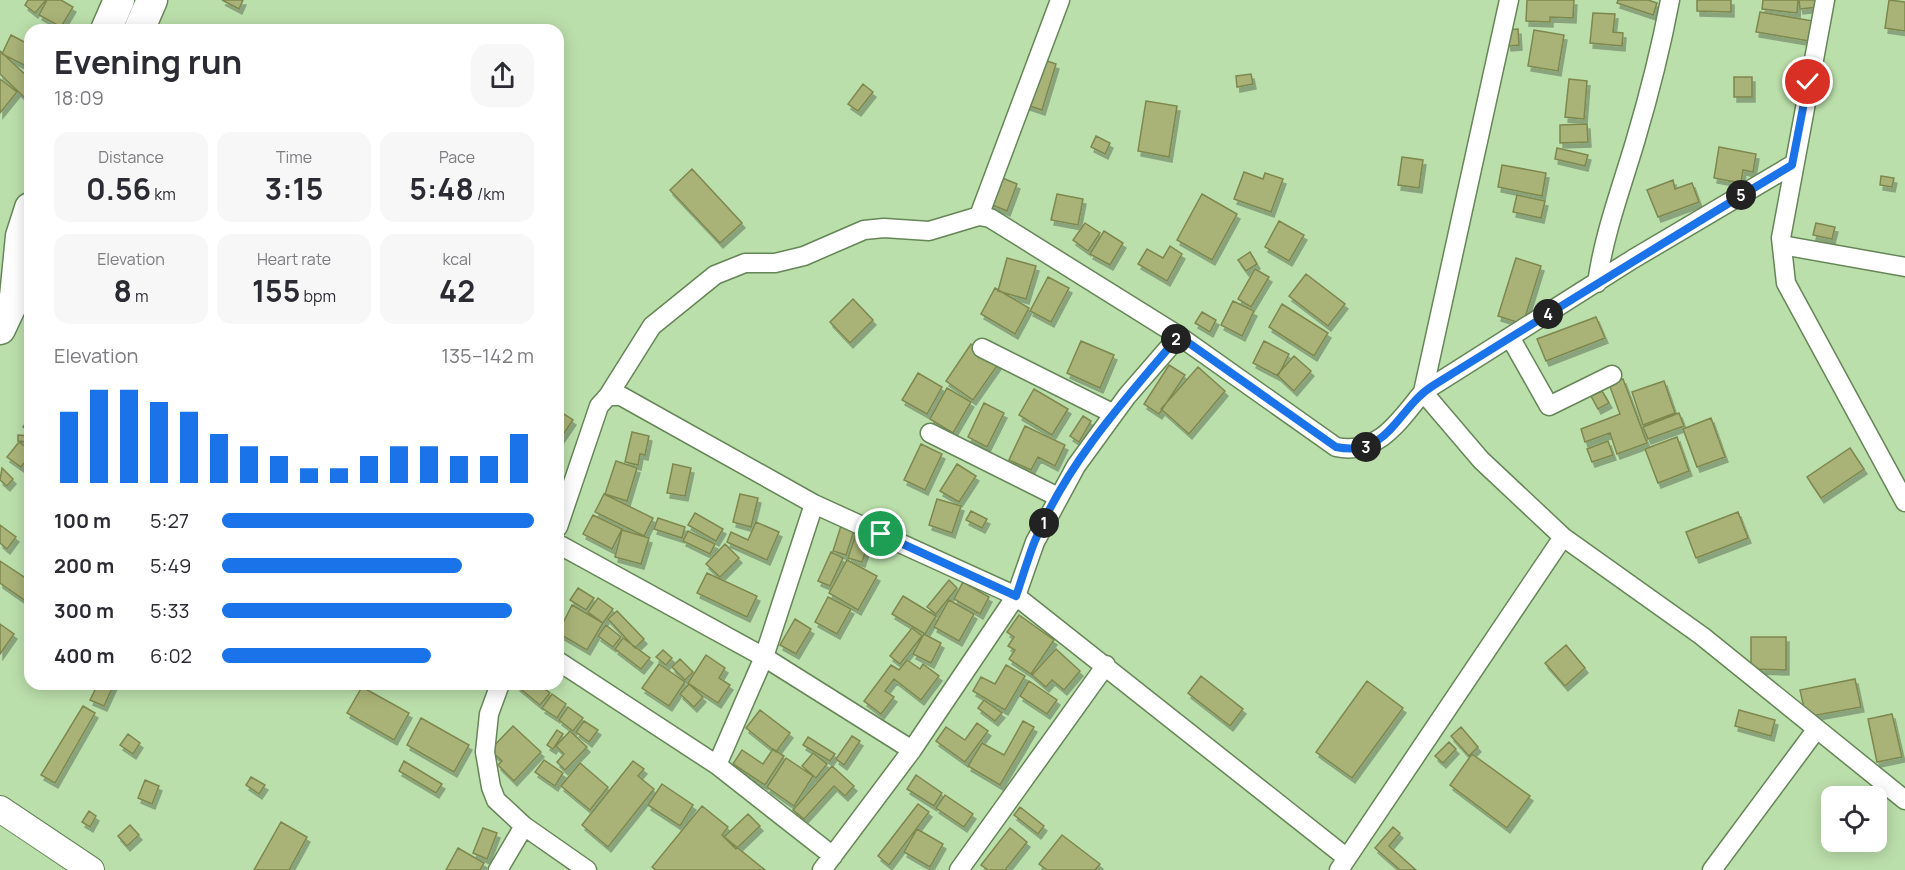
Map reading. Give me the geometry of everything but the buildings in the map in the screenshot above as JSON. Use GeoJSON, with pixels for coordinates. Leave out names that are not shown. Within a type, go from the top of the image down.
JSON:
{"type":"FeatureCollection","features":[{"type":"Feature","properties":{"kind":"highway"},"geometry":{"type":"LineString","coordinates":[[109,24],[119,0]]}},
{"type":"Feature","properties":{"kind":"highway"},"geometry":{"type":"LineString","coordinates":[[142,24],[152,0]]}},
{"type":"Feature","properties":{"kind":"highway"},"geometry":{"type":"LineString","coordinates":[[15,297],[24,227]]}},
{"type":"Feature","properties":{"kind":"highway"},"geometry":{"type":"LineString","coordinates":[[0,329],[24,277]]}},
{"type":"Feature","properties":{"kind":"main road"},"geometry":{"type":"LineString","coordinates":[[0,809],[91,870]]}},
{"type":"Feature","properties":{"kind":"street"},"geometry":{"type":"LineString","coordinates":[[979,216],[1060,0]]}},
{"type":"Feature","properties":{"kind":"street"},"geometry":{"type":"LineString","coordinates":[[1423,392],[1509,0]]}},
{"type":"Feature","properties":{"kind":"street"},"geometry":{"type":"LineString","coordinates":[[1597,283],[1613,208],[1635,143],[1670,0]]}},
{"type":"Feature","properties":{"kind":"street"},"geometry":{"type":"LineString","coordinates":[[1825,0],[1792,165],[1782,245],[1786,283],[1905,502]]}},
{"type":"Feature","properties":{"kind":"street"},"geometry":{"type":"LineString","coordinates":[[564,509],[599,406],[608,396],[652,326],[715,275],[745,263],[775,262],[804,256],[864,230],[884,228],[929,231],[979,216],[990,218],[1179,336],[1336,447],[1364,448],[1392,431],[1423,392],[1792,165]]}},
{"type":"Feature","properties":{"kind":"street"},"geometry":{"type":"LineString","coordinates":[[1782,245],[1905,267]]}},
{"type":"Feature","properties":{"kind":"street"},"geometry":{"type":"LineString","coordinates":[[564,665],[717,765],[827,863],[912,750],[1016,596],[1035,542],[1076,466],[1114,414],[1179,336]]}},
{"type":"Feature","properties":{"kind":"street"},"geometry":{"type":"LineString","coordinates":[[1510,338],[1549,406],[1612,375]]}},
{"type":"Feature","properties":{"kind":"street"},"geometry":{"type":"LineString","coordinates":[[982,348],[1114,414]]}},
{"type":"Feature","properties":{"kind":"street"},"geometry":{"type":"LineString","coordinates":[[1423,392],[1481,460],[1563,537],[1702,636],[1905,800]]}},
{"type":"Feature","properties":{"kind":"street"},"geometry":{"type":"LineString","coordinates":[[608,396],[621,396],[813,504],[1016,596],[1106,664],[1343,864],[1563,537]]}},
{"type":"Feature","properties":{"kind":"street"},"geometry":{"type":"LineString","coordinates":[[930,433],[1058,497]]}},
{"type":"Feature","properties":{"kind":"street"},"geometry":{"type":"LineString","coordinates":[[717,765],[764,657],[813,504]]}},
{"type":"Feature","properties":{"kind":"street"},"geometry":{"type":"LineString","coordinates":[[564,547],[764,657],[912,750]]}},
{"type":"Feature","properties":{"kind":"street"},"geometry":{"type":"LineString","coordinates":[[959,870],[1106,664]]}},
{"type":"Feature","properties":{"kind":"street"},"geometry":{"type":"LineString","coordinates":[[498,690],[489,714],[486,752],[491,787],[496,800],[524,826],[587,870]]}},
{"type":"Feature","properties":{"kind":"street"},"geometry":{"type":"LineString","coordinates":[[1712,870],[1816,730]]}},
{"type":"Feature","properties":{"kind":"street"},"geometry":{"type":"LineString","coordinates":[[498,870],[524,826]]}},
{"type":"Feature","properties":{"kind":"route"},"geometry":{"type":"LineString","coordinates":[[881,534],[1016,596],[1035,542],[1076,466],[1127,396],[1179,336],[1336,447],[1364,448],[1392,431],[1423,392],[1633,260],[1792,165],[1808,82]]}}]}
